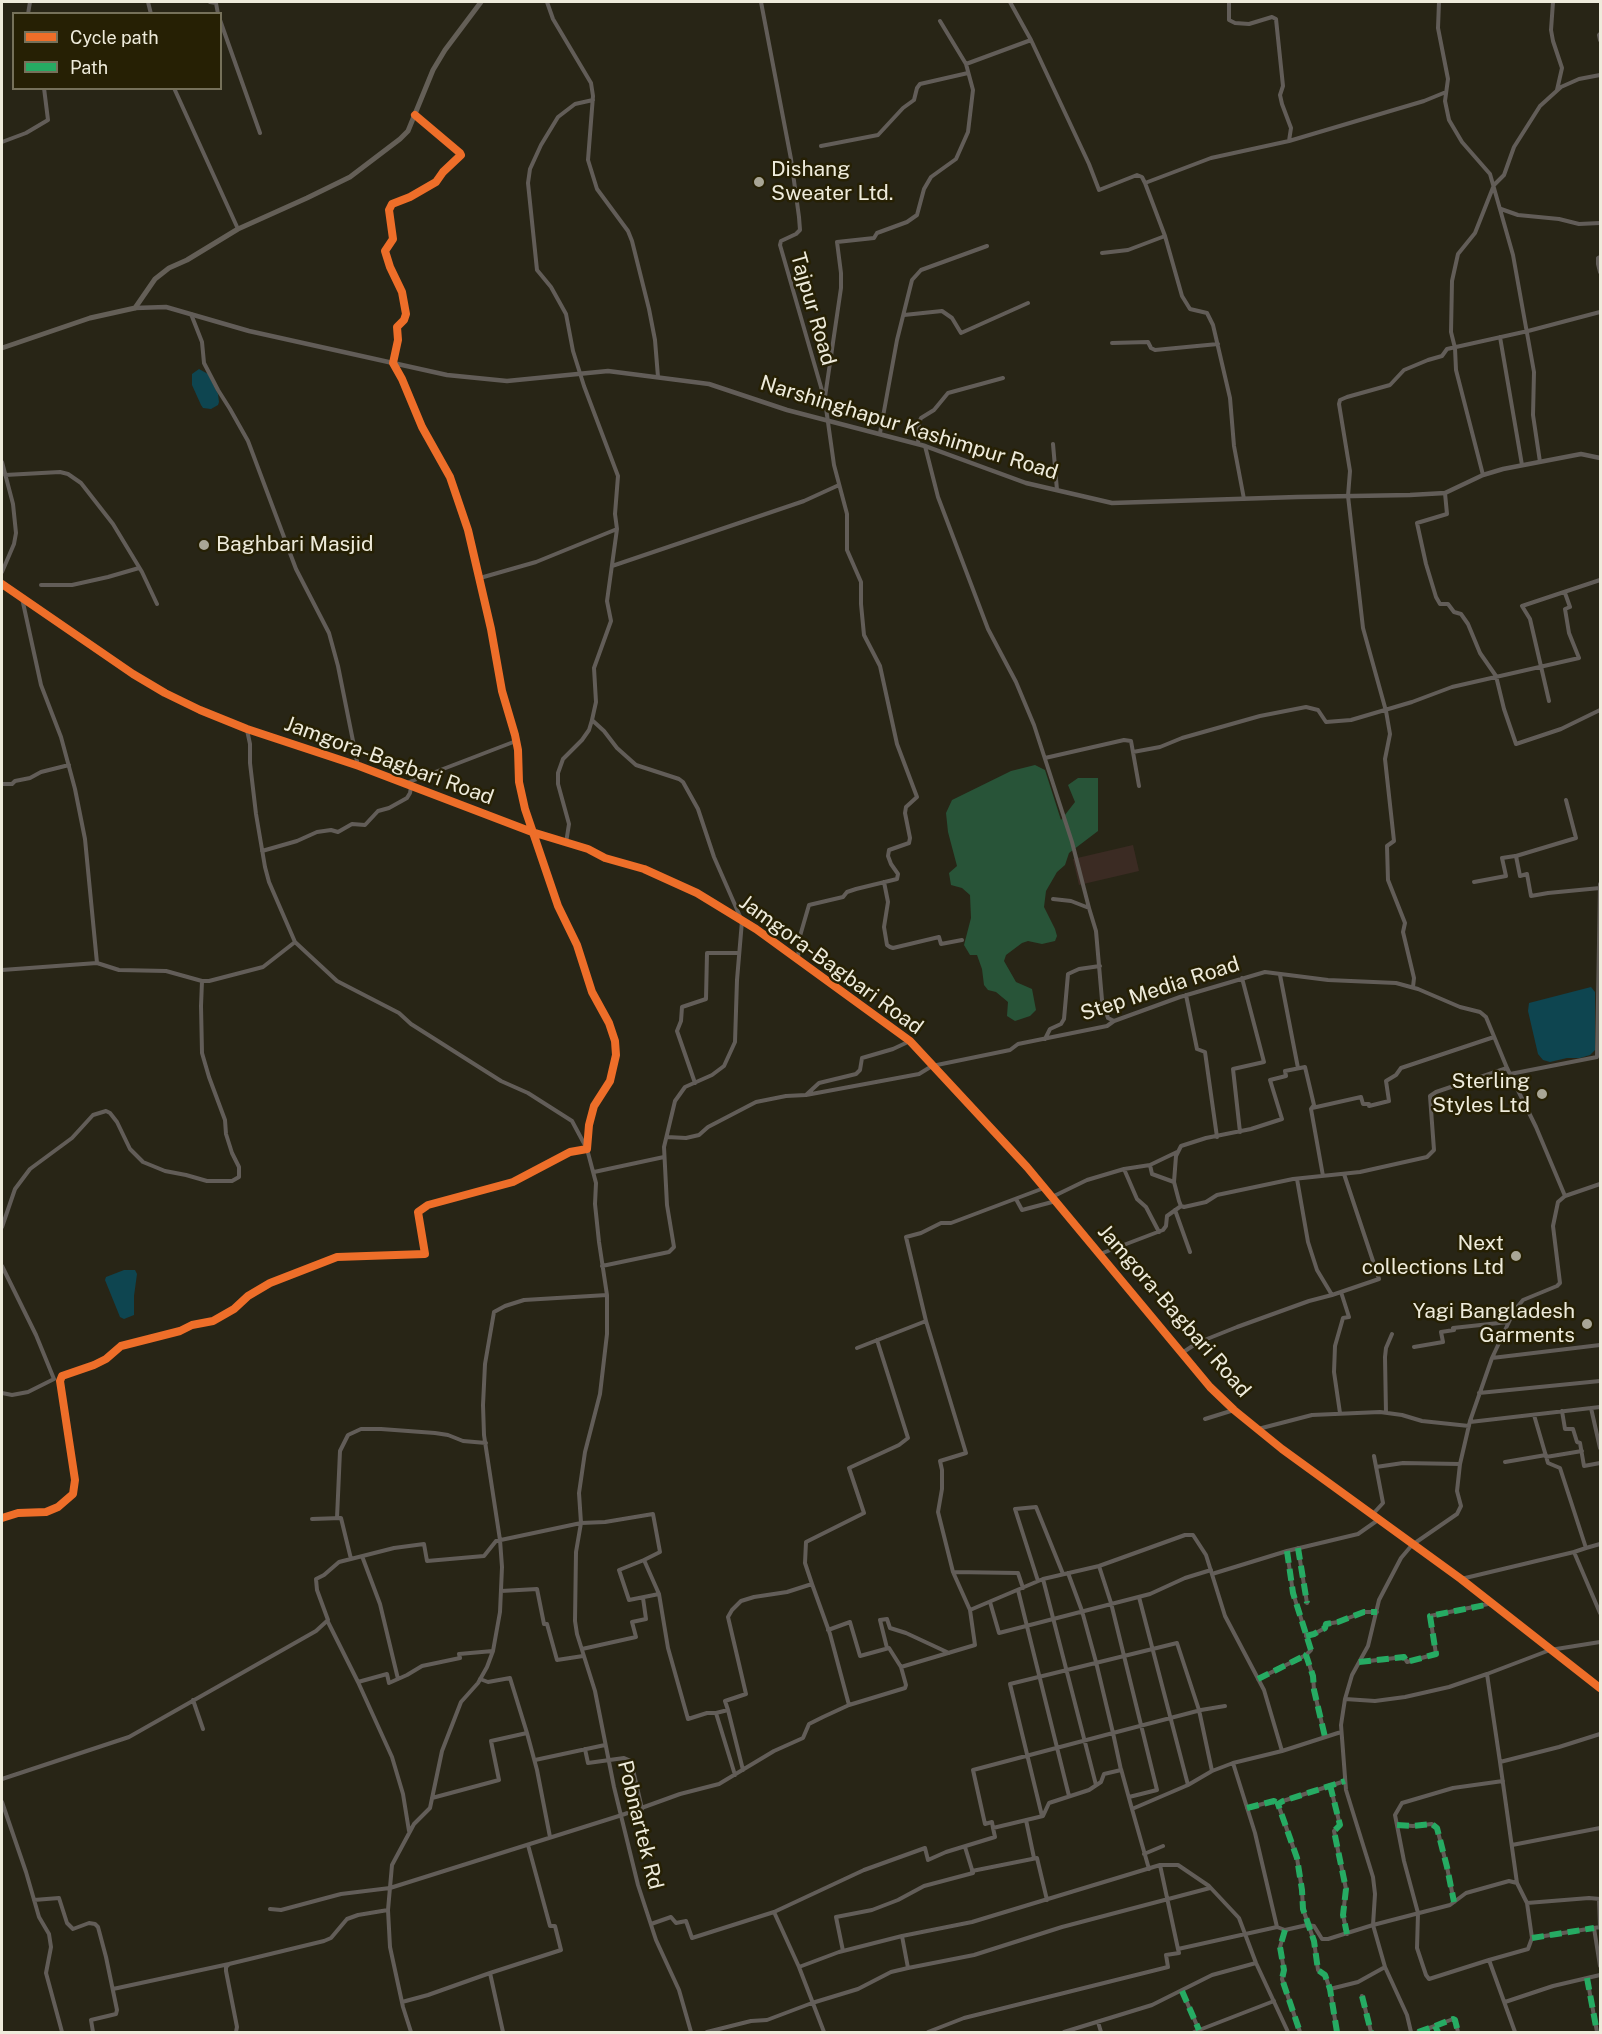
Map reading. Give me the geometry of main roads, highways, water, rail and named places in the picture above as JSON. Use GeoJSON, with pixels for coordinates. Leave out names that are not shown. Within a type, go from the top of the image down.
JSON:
{"type":"FeatureCollection","features":[{"type":"Feature","properties":{"kind":"main road","name":"Narshinghapur Kashimpur Road"},"geometry":{"type":"LineString","coordinates":[[2,348],[90,318],[135,308],[152,283],[164,271],[238,229],[350,177],[408,131],[433,70],[481,2]]}},
{"type":"Feature","properties":{"kind":"water"},"geometry":{"type":"Polygon","coordinates":[[[199,369],[208,374],[218,394],[218,405],[211,409],[203,408],[192,385],[192,374],[199,369]]]}},
{"type":"Feature","properties":{"kind":"water"},"geometry":{"type":"Polygon","coordinates":[[[1591,987],[1595,992],[1595,1050],[1590,1055],[1580,1058],[1550,1062],[1543,1060],[1538,1054],[1528,1011],[1529,1003],[1591,987]]]}},
{"type":"Feature","properties":{"kind":"water"},"geometry":{"type":"Polygon","coordinates":[[[124,1270],[135,1270],[137,1274],[134,1315],[124,1319],[120,1317],[105,1280],[106,1277],[124,1270]]]}},
{"type":"Feature","properties":{"kind":"place","name":"Dishang Sweater Ltd."},"geometry":{"type":"Point","coordinates":[759,182]}},
{"type":"Feature","properties":{"kind":"place","name":"Baghbari Masjid"},"geometry":{"type":"Point","coordinates":[204,545]}},
{"type":"Feature","properties":{"kind":"place","name":"Sterling Styles Ltd"},"geometry":{"type":"Point","coordinates":[1542,1094]}},
{"type":"Feature","properties":{"kind":"place","name":"Next collections Ltd"},"geometry":{"type":"Point","coordinates":[1516,1256]}},
{"type":"Feature","properties":{"kind":"place","name":"Yagi Bangladesh Garments"},"geometry":{"type":"Point","coordinates":[1587,1324]}}]}
